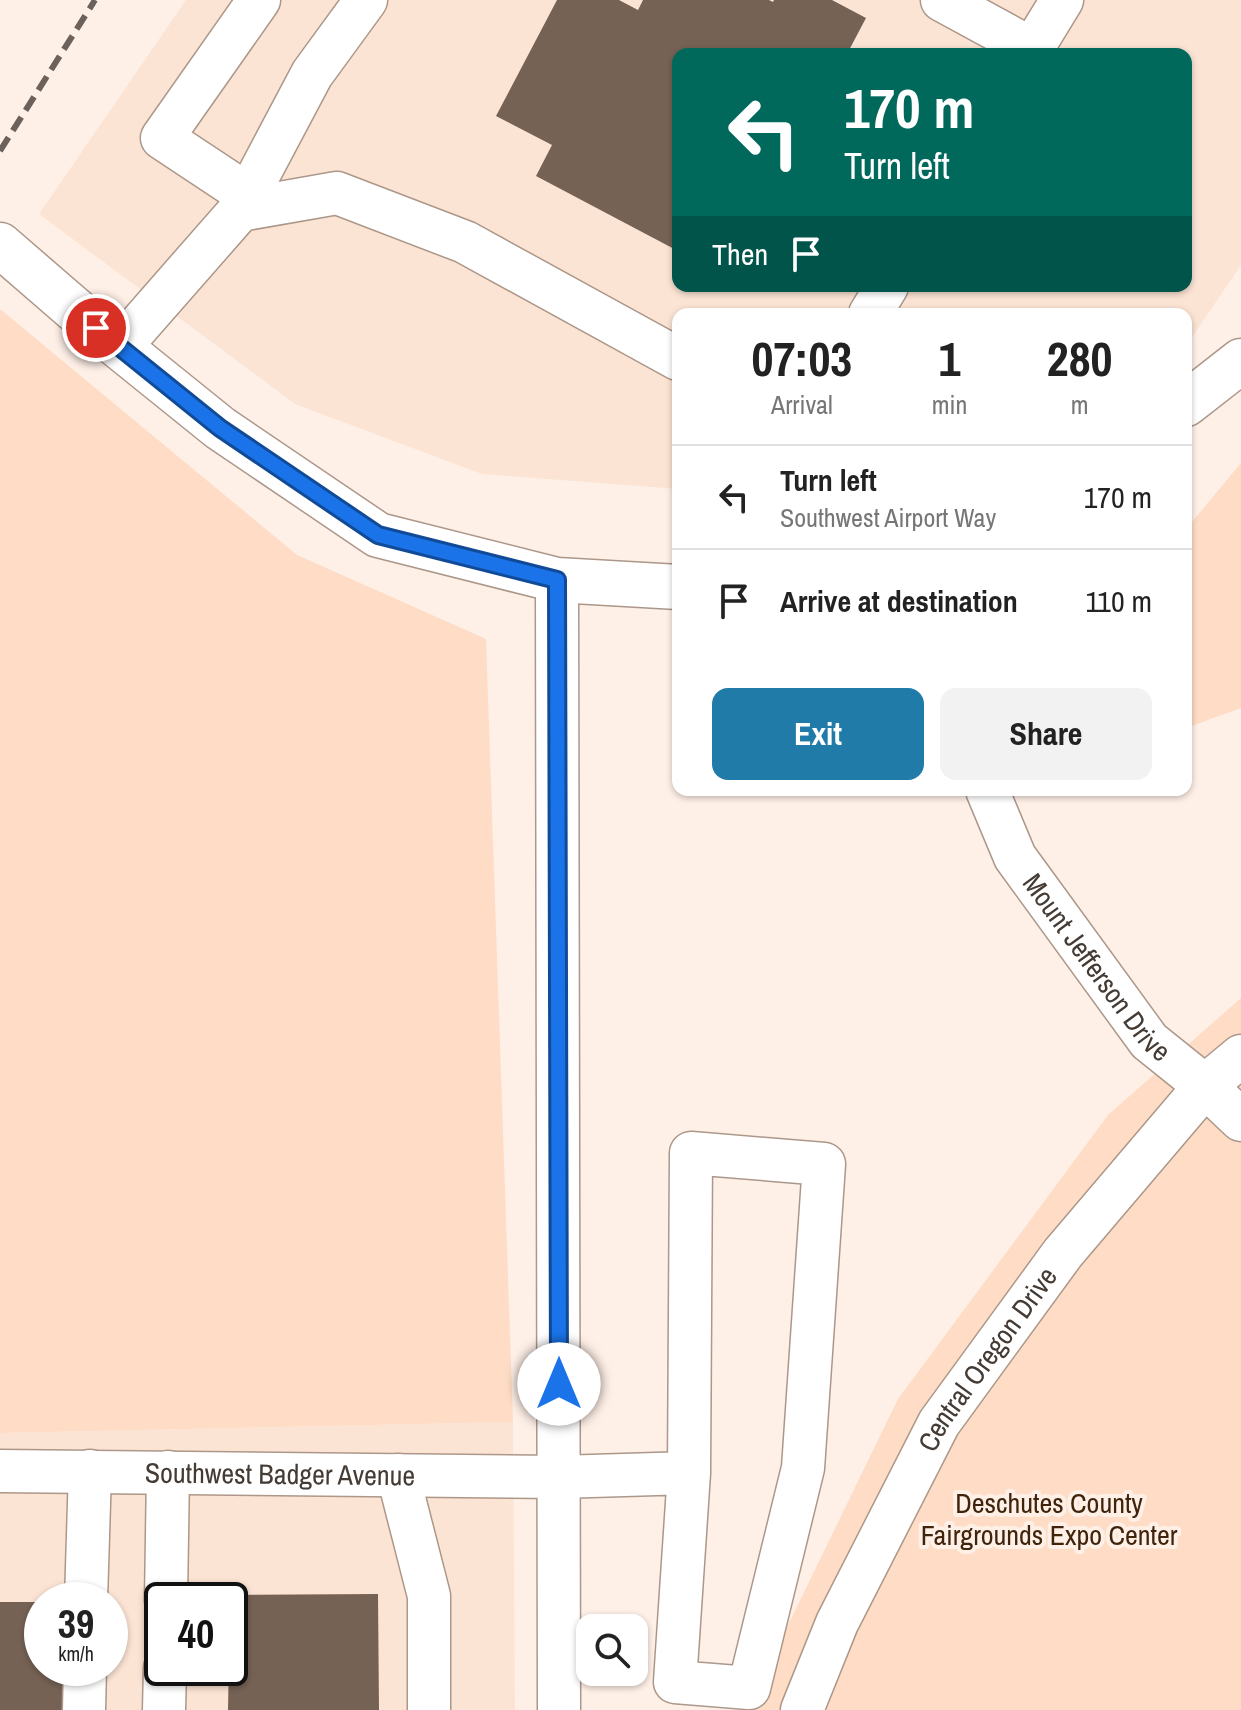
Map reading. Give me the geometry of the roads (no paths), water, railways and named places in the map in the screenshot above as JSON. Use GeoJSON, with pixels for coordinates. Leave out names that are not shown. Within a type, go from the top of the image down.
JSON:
{"type":"FeatureCollection","features":[{"type":"Feature","properties":{"kind":"main road"},"geometry":{"type":"LineString","coordinates":[[0,245],[220,428],[378,535],[557,580],[672,587]]}},
{"type":"Feature","properties":{"kind":"main road"},"geometry":{"type":"LineString","coordinates":[[1192,399],[1241,361]]}},
{"type":"Feature","properties":{"kind":"street"},"geometry":{"type":"LineString","coordinates":[[259,0],[162,138],[244,203],[337,193],[465,242],[672,356]]}},
{"type":"Feature","properties":{"kind":"street"},"geometry":{"type":"LineString","coordinates":[[120,347],[244,203],[312,74],[366,0]]}},
{"type":"Feature","properties":{"kind":"street"},"geometry":{"type":"LineString","coordinates":[[942,0],[1025,48]]}},
{"type":"Feature","properties":{"kind":"street"},"geometry":{"type":"LineString","coordinates":[[1032,48],[1062,0]]}},
{"type":"Feature","properties":{"kind":"street"},"geometry":{"type":"LineString","coordinates":[[557,580],[559,1710]]}},
{"type":"Feature","properties":{"kind":"street","name":"Mount Jefferson Drive"},"geometry":{"type":"LineString","coordinates":[[990,796],[1015,857],[1149,1041],[1241,1120]]}},
{"type":"Feature","properties":{"kind":"street","name":"Central Oregon Drive"},"geometry":{"type":"LineString","coordinates":[[802,1710],[837,1623],[939,1423],[1063,1253],[1205,1086],[1241,1056]]}},
{"type":"Feature","properties":{"kind":"street"},"geometry":{"type":"LineString","coordinates":[[691,1153],[824,1164],[803,1468],[749,1688],[675,1682],[689,1473],[691,1153]]}},
{"type":"Feature","properties":{"kind":"street","name":"Southwest Badger Avenue"},"geometry":{"type":"LineString","coordinates":[[0,1471],[559,1477],[689,1473]]}},
{"type":"Feature","properties":{"kind":"street"},"geometry":{"type":"LineString","coordinates":[[87,1582],[90,1471]]}},
{"type":"Feature","properties":{"kind":"street"},"geometry":{"type":"LineString","coordinates":[[166,1582],[168,1472]]}},
{"type":"Feature","properties":{"kind":"street"},"geometry":{"type":"LineString","coordinates":[[398,1475],[429,1596],[429,1710]]}},
{"type":"Feature","properties":{"kind":"street"},"geometry":{"type":"LineString","coordinates":[[84,1710],[85,1686]]}},
{"type":"Feature","properties":{"kind":"street"},"geometry":{"type":"LineString","coordinates":[[164,1710],[165,1686]]}},
{"type":"Feature","properties":{"kind":"railway"},"geometry":{"type":"LineString","coordinates":[[0,151],[95,0]]}},
{"type":"Feature","properties":{"kind":"park label","name":"Deschutes County Fairgrounds Expo Center"},"geometry":{"type":"Point","coordinates":[1049,1519]}}]}
